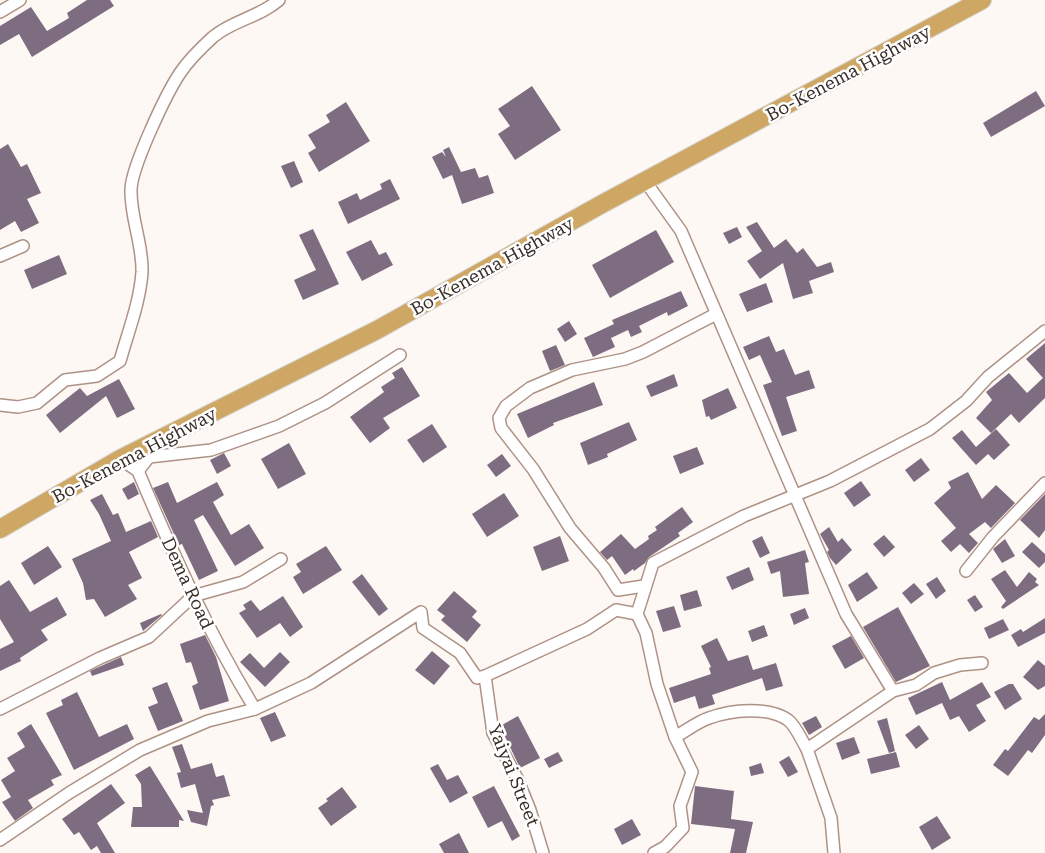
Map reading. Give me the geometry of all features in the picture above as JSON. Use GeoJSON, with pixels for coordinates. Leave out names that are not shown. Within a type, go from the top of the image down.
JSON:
{"type":"FeatureCollection","features":[{"type":"Feature","properties":{"kind":"highway","name":"Bo-Kenema Highway"},"geometry":{"type":"LineString","coordinates":[[0,529],[120,459],[377,330],[645,182],[982,0]]}},
{"type":"Feature","properties":{"kind":"street"},"geometry":{"type":"LineString","coordinates":[[0,12],[20,0]]}},
{"type":"Feature","properties":{"kind":"street"},"geometry":{"type":"LineString","coordinates":[[0,405],[18,407],[37,403],[64,380],[97,376],[120,361],[138,298],[142,271],[133,222],[131,188],[140,154],[180,73],[214,37],[239,21],[266,11],[279,0]]}},
{"type":"Feature","properties":{"kind":"street"},"geometry":{"type":"LineString","coordinates":[[645,182],[681,231],[846,614],[892,692]]}},
{"type":"Feature","properties":{"kind":"street"},"geometry":{"type":"LineString","coordinates":[[0,256],[23,246]]}},
{"type":"Feature","properties":{"kind":"street"},"geometry":{"type":"LineString","coordinates":[[616,610],[618,590],[604,568],[570,528],[516,445],[501,428],[500,418],[506,406],[530,388],[572,370],[625,359],[643,352],[716,314]]}},
{"type":"Feature","properties":{"kind":"street"},"geometry":{"type":"LineString","coordinates":[[654,853],[665,847],[683,828],[680,806],[692,772],[675,737],[657,684],[646,633],[638,614],[644,586],[653,563],[744,516],[830,480],[930,430],[966,401],[988,377],[1045,331]]}},
{"type":"Feature","properties":{"kind":"street"},"geometry":{"type":"LineString","coordinates":[[120,459],[138,471],[149,457],[211,450],[279,426],[325,402],[400,355]]}},
{"type":"Feature","properties":{"kind":"street","name":"Dema Road"},"geometry":{"type":"LineString","coordinates":[[138,471],[193,596],[222,654],[255,709]]}},
{"type":"Feature","properties":{"kind":"street"},"geometry":{"type":"LineString","coordinates":[[966,571],[993,537],[1045,483]]}},
{"type":"Feature","properties":{"kind":"street"},"geometry":{"type":"LineString","coordinates":[[0,709],[100,658],[149,637],[193,596],[243,582],[281,559]]}},
{"type":"Feature","properties":{"kind":"street"},"geometry":{"type":"LineString","coordinates":[[618,590],[644,586]]}},
{"type":"Feature","properties":{"kind":"street"},"geometry":{"type":"LineString","coordinates":[[0,840],[69,793],[140,750],[208,721],[255,709],[311,683],[421,612],[423,628],[460,654],[477,678],[587,629],[616,610],[638,614]]}},
{"type":"Feature","properties":{"kind":"street"},"geometry":{"type":"LineString","coordinates":[[807,749],[892,692],[916,685],[934,673],[960,665],[982,663]]}},
{"type":"Feature","properties":{"kind":"street","name":"Yaiyai Street"},"geometry":{"type":"LineString","coordinates":[[485,676],[493,733],[517,778],[530,810],[543,853]]}},
{"type":"Feature","properties":{"kind":"street"},"geometry":{"type":"LineString","coordinates":[[675,737],[708,718],[734,713],[758,711],[775,714],[789,721],[807,749],[831,818],[834,853]]}},
{"type":"Feature","properties":{"kind":"building"},"geometry":{"type":"Polygon","coordinates":[[[87,0],[110,0],[114,6],[32,57],[19,34],[0,45],[0,26],[31,7],[47,31],[69,18],[67,13],[87,0]]]}},
{"type":"Feature","properties":{"kind":"building"},"geometry":{"type":"Polygon","coordinates":[[[532,86],[561,130],[515,160],[498,134],[510,126],[498,109],[532,86]]]}},
{"type":"Feature","properties":{"kind":"building"},"geometry":{"type":"Polygon","coordinates":[[[1036,91],[1045,106],[991,137],[983,123],[1036,91]]]}},
{"type":"Feature","properties":{"kind":"building"},"geometry":{"type":"Polygon","coordinates":[[[346,102],[370,141],[319,172],[308,153],[316,148],[308,135],[330,122],[326,115],[346,102]]]}},
{"type":"Feature","properties":{"kind":"building"},"geometry":{"type":"Polygon","coordinates":[[[8,144],[21,167],[27,164],[41,193],[27,199],[39,223],[21,232],[15,221],[0,230],[0,149],[8,144]]]}},
{"type":"Feature","properties":{"kind":"building"},"geometry":{"type":"Polygon","coordinates":[[[449,147],[461,172],[475,168],[479,178],[488,175],[494,193],[462,204],[452,175],[443,179],[432,157],[442,152],[446,157],[443,150],[449,147]]]}},
{"type":"Feature","properties":{"kind":"building"},"geometry":{"type":"Polygon","coordinates":[[[294,161],[303,182],[291,188],[281,166],[294,161]]]}},
{"type":"Feature","properties":{"kind":"building"},"geometry":{"type":"Polygon","coordinates":[[[390,179],[400,199],[348,224],[338,202],[357,193],[360,200],[382,189],[380,184],[390,179]]]}},
{"type":"Feature","properties":{"kind":"building"},"geometry":{"type":"Polygon","coordinates":[[[757,222],[774,248],[786,239],[797,253],[803,248],[817,267],[831,262],[834,272],[809,281],[813,293],[793,299],[783,263],[760,279],[747,261],[762,251],[746,227],[757,222]]]}},
{"type":"Feature","properties":{"kind":"building"},"geometry":{"type":"Polygon","coordinates":[[[737,227],[742,237],[729,244],[723,233],[737,227]]]}},
{"type":"Feature","properties":{"kind":"building"},"geometry":{"type":"Polygon","coordinates":[[[313,229],[339,284],[303,300],[294,280],[316,270],[299,235],[313,229]]]}},
{"type":"Feature","properties":{"kind":"building"},"geometry":{"type":"Polygon","coordinates":[[[656,230],[674,262],[610,298],[592,265],[656,230]]]}},
{"type":"Feature","properties":{"kind":"building"},"geometry":{"type":"Polygon","coordinates":[[[371,240],[379,255],[386,252],[393,265],[362,281],[346,252],[371,240]]]}},
{"type":"Feature","properties":{"kind":"building"},"geometry":{"type":"Polygon","coordinates":[[[59,255],[67,274],[32,289],[24,270],[59,255]]]}},
{"type":"Feature","properties":{"kind":"building"},"geometry":{"type":"Polygon","coordinates":[[[766,283],[773,302],[747,312],[739,294],[766,283]]]}},
{"type":"Feature","properties":{"kind":"building"},"geometry":{"type":"Polygon","coordinates":[[[681,291],[688,306],[668,316],[667,312],[639,326],[642,332],[631,337],[628,330],[611,338],[615,347],[593,357],[584,338],[614,324],[612,320],[681,291]]]}},
{"type":"Feature","properties":{"kind":"building"},"geometry":{"type":"Polygon","coordinates":[[[569,321],[577,334],[565,342],[557,329],[569,321]]]}},
{"type":"Feature","properties":{"kind":"building"},"geometry":{"type":"Polygon","coordinates":[[[769,336],[776,352],[784,349],[795,375],[809,370],[815,388],[786,397],[797,431],[782,436],[763,385],[772,382],[760,355],[749,360],[743,347],[769,336]]]}},
{"type":"Feature","properties":{"kind":"building"},"geometry":{"type":"Polygon","coordinates":[[[1045,343],[1045,398],[1019,423],[1011,414],[991,433],[976,418],[992,400],[986,392],[1009,373],[1027,393],[1043,378],[1026,359],[1045,343]]]}},
{"type":"Feature","properties":{"kind":"building"},"geometry":{"type":"Polygon","coordinates":[[[556,345],[565,365],[550,371],[542,351],[556,345]]]}},
{"type":"Feature","properties":{"kind":"building"},"geometry":{"type":"Polygon","coordinates":[[[402,367],[420,396],[383,418],[390,428],[370,443],[350,417],[384,392],[381,387],[395,378],[392,373],[402,367]]]}},
{"type":"Feature","properties":{"kind":"building"},"geometry":{"type":"Polygon","coordinates":[[[674,374],[678,386],[651,397],[646,386],[674,374]]]}},
{"type":"Feature","properties":{"kind":"building"},"geometry":{"type":"Polygon","coordinates":[[[119,379],[135,409],[117,418],[106,396],[60,433],[46,415],[80,388],[87,396],[119,379]]]}},
{"type":"Feature","properties":{"kind":"building"},"geometry":{"type":"Polygon","coordinates":[[[594,382],[603,405],[553,423],[554,425],[528,438],[517,414],[594,382]]]}},
{"type":"Feature","properties":{"kind":"building"},"geometry":{"type":"Polygon","coordinates":[[[728,388],[737,408],[711,420],[709,416],[706,417],[702,400],[728,388]]]}},
{"type":"Feature","properties":{"kind":"building"},"geometry":{"type":"Polygon","coordinates":[[[629,422],[637,440],[607,454],[608,457],[588,465],[580,443],[629,422]]]}},
{"type":"Feature","properties":{"kind":"building"},"geometry":{"type":"Polygon","coordinates":[[[432,424],[447,447],[423,463],[407,440],[432,424]]]}},
{"type":"Feature","properties":{"kind":"building"},"geometry":{"type":"Polygon","coordinates":[[[996,429],[1010,445],[994,460],[988,454],[976,465],[952,438],[962,430],[976,447],[996,429]]]}},
{"type":"Feature","properties":{"kind":"building"},"geometry":{"type":"Polygon","coordinates":[[[289,443],[306,474],[278,489],[261,459],[289,443]]]}},
{"type":"Feature","properties":{"kind":"building"},"geometry":{"type":"Polygon","coordinates":[[[697,447],[704,464],[680,474],[673,456],[697,447]]]}},
{"type":"Feature","properties":{"kind":"building"},"geometry":{"type":"Polygon","coordinates":[[[224,453],[231,466],[217,474],[210,460],[224,453]]]}},
{"type":"Feature","properties":{"kind":"building"},"geometry":{"type":"Polygon","coordinates":[[[502,454],[511,466],[496,477],[487,465],[502,454]]]}},
{"type":"Feature","properties":{"kind":"building"},"geometry":{"type":"Polygon","coordinates":[[[921,458],[930,470],[914,482],[905,470],[921,458]]]}},
{"type":"Feature","properties":{"kind":"building"},"geometry":{"type":"Polygon","coordinates":[[[968,472],[982,499],[996,485],[1015,503],[991,528],[985,522],[969,534],[978,543],[969,553],[960,544],[951,552],[941,541],[956,528],[934,503],[951,488],[948,482],[968,472]]]}},
{"type":"Feature","properties":{"kind":"building"},"geometry":{"type":"Polygon","coordinates":[[[861,481],[871,495],[854,507],[844,493],[861,481]]]}},
{"type":"Feature","properties":{"kind":"building"},"geometry":{"type":"Polygon","coordinates":[[[134,482],[139,494],[128,500],[122,489],[134,482]]]}},
{"type":"Feature","properties":{"kind":"building"},"geometry":{"type":"Polygon","coordinates":[[[168,482],[177,503],[217,482],[224,495],[213,502],[231,535],[249,524],[264,548],[235,566],[203,515],[194,520],[218,571],[199,580],[182,544],[179,545],[153,488],[168,482]]]}},
{"type":"Feature","properties":{"kind":"building"},"geometry":{"type":"Polygon","coordinates":[[[504,493],[519,516],[487,537],[472,514],[504,493]]]}},
{"type":"Feature","properties":{"kind":"building"},"geometry":{"type":"Polygon","coordinates":[[[102,494],[113,515],[118,513],[126,532],[151,521],[158,537],[129,552],[142,578],[128,585],[137,599],[105,617],[94,599],[86,600],[83,583],[72,559],[111,541],[99,514],[90,500],[102,494]]]}},
{"type":"Feature","properties":{"kind":"building"},"geometry":{"type":"Polygon","coordinates":[[[1045,494],[1045,530],[1039,538],[1020,520],[1045,494]]]}},
{"type":"Feature","properties":{"kind":"building"},"geometry":{"type":"Polygon","coordinates":[[[682,507],[693,522],[678,533],[680,536],[649,557],[645,563],[634,571],[633,569],[625,575],[612,556],[607,560],[600,552],[621,534],[635,549],[649,539],[648,536],[657,530],[655,527],[682,507]]]}},
{"type":"Feature","properties":{"kind":"building"},"geometry":{"type":"Polygon","coordinates":[[[829,527],[838,542],[842,538],[852,550],[836,565],[830,558],[827,552],[829,550],[820,534],[829,527]]]}},
{"type":"Feature","properties":{"kind":"building"},"geometry":{"type":"Polygon","coordinates":[[[884,535],[895,547],[884,557],[873,544],[884,535]]]}},
{"type":"Feature","properties":{"kind":"building"},"geometry":{"type":"Polygon","coordinates":[[[560,536],[569,561],[542,571],[533,547],[560,536]]]}},
{"type":"Feature","properties":{"kind":"building"},"geometry":{"type":"Polygon","coordinates":[[[762,536],[770,553],[760,558],[752,541],[762,536]]]}},
{"type":"Feature","properties":{"kind":"building"},"geometry":{"type":"Polygon","coordinates":[[[1005,539],[1015,556],[1002,563],[993,549],[1005,539]]]}},
{"type":"Feature","properties":{"kind":"building"},"geometry":{"type":"Polygon","coordinates":[[[1032,542],[1045,554],[1045,562],[1039,568],[1022,552],[1032,542]]]}},
{"type":"Feature","properties":{"kind":"building"},"geometry":{"type":"Polygon","coordinates":[[[48,546],[62,567],[34,585],[21,563],[48,546]]]}},
{"type":"Feature","properties":{"kind":"building"},"geometry":{"type":"Polygon","coordinates":[[[326,546],[342,570],[303,594],[293,577],[301,572],[296,564],[326,546]]]}},
{"type":"Feature","properties":{"kind":"building"},"geometry":{"type":"Polygon","coordinates":[[[805,550],[809,562],[805,563],[809,594],[783,597],[780,571],[771,574],[767,562],[805,550]]]}},
{"type":"Feature","properties":{"kind":"building"},"geometry":{"type":"Polygon","coordinates":[[[749,567],[754,580],[732,590],[726,577],[749,567]]]}},
{"type":"Feature","properties":{"kind":"building"},"geometry":{"type":"Polygon","coordinates":[[[1005,570],[1017,587],[1029,572],[1037,579],[1035,582],[1039,585],[1003,609],[1001,607],[1006,601],[991,579],[1005,570]]]}},
{"type":"Feature","properties":{"kind":"building"},"geometry":{"type":"Polygon","coordinates":[[[867,572],[878,588],[857,602],[848,585],[867,572]]]}},
{"type":"Feature","properties":{"kind":"building"},"geometry":{"type":"Polygon","coordinates":[[[362,574],[388,609],[379,616],[352,582],[362,574]]]}},
{"type":"Feature","properties":{"kind":"building"},"geometry":{"type":"Polygon","coordinates":[[[937,577],[946,591],[936,599],[926,584],[937,577]]]}},
{"type":"Feature","properties":{"kind":"building"},"geometry":{"type":"Polygon","coordinates":[[[9,580],[30,612],[57,597],[67,615],[41,630],[48,640],[20,658],[21,661],[0,671],[0,649],[14,642],[0,619],[0,586],[9,580]]]}},
{"type":"Feature","properties":{"kind":"building"},"geometry":{"type":"Polygon","coordinates":[[[914,583],[924,594],[911,604],[902,593],[914,583]]]}},
{"type":"Feature","properties":{"kind":"building"},"geometry":{"type":"Polygon","coordinates":[[[697,590],[702,606],[684,611],[680,595],[697,590]]]}},
{"type":"Feature","properties":{"kind":"building"},"geometry":{"type":"Polygon","coordinates":[[[454,591],[477,611],[472,617],[481,625],[467,642],[441,620],[445,616],[437,610],[454,591]]]}},
{"type":"Feature","properties":{"kind":"building"},"geometry":{"type":"Polygon","coordinates":[[[975,595],[983,607],[975,612],[967,600],[975,595]]]}},
{"type":"Feature","properties":{"kind":"building"},"geometry":{"type":"Polygon","coordinates":[[[283,596],[303,627],[290,637],[280,623],[257,638],[239,613],[246,609],[243,605],[251,600],[260,611],[283,596]]]}},
{"type":"Feature","properties":{"kind":"building"},"geometry":{"type":"Polygon","coordinates":[[[674,606],[681,627],[663,632],[656,611],[674,606]]]}},
{"type":"Feature","properties":{"kind":"building"},"geometry":{"type":"Polygon","coordinates":[[[898,607],[930,666],[896,682],[863,627],[898,607]]]}},
{"type":"Feature","properties":{"kind":"building"},"geometry":{"type":"Polygon","coordinates":[[[805,608],[809,618],[794,625],[790,614],[805,608]]]}},
{"type":"Feature","properties":{"kind":"building"},"geometry":{"type":"Polygon","coordinates":[[[162,615],[143,631],[140,623],[162,615]]]}},
{"type":"Feature","properties":{"kind":"building"},"geometry":{"type":"Polygon","coordinates":[[[1045,618],[1045,633],[1018,647],[1011,635],[1021,629],[1023,632],[1045,618]]]}},
{"type":"Feature","properties":{"kind":"building"},"geometry":{"type":"Polygon","coordinates":[[[1003,619],[1009,630],[989,639],[984,628],[1003,619]]]}},
{"type":"Feature","properties":{"kind":"building"},"geometry":{"type":"Polygon","coordinates":[[[764,625],[768,636],[752,642],[748,631],[764,625]]]}},
{"type":"Feature","properties":{"kind":"building"},"geometry":{"type":"Polygon","coordinates":[[[205,635],[216,657],[229,701],[200,710],[192,686],[198,683],[191,662],[186,663],[180,644],[205,635]]]}},
{"type":"Feature","properties":{"kind":"building"},"geometry":{"type":"Polygon","coordinates":[[[851,636],[864,658],[845,669],[832,646],[851,636]]]}},
{"type":"Feature","properties":{"kind":"building"},"geometry":{"type":"Polygon","coordinates":[[[717,638],[728,661],[748,655],[753,670],[776,663],[783,686],[766,691],[762,678],[712,695],[715,704],[699,709],[695,696],[674,703],[669,688],[711,674],[709,668],[711,667],[701,646],[717,638]]]}},
{"type":"Feature","properties":{"kind":"building"},"geometry":{"type":"Polygon","coordinates":[[[432,651],[450,666],[434,685],[415,670],[432,651]]]}},
{"type":"Feature","properties":{"kind":"building"},"geometry":{"type":"Polygon","coordinates":[[[280,652],[290,662],[265,687],[240,662],[250,653],[264,668],[280,652]]]}},
{"type":"Feature","properties":{"kind":"building"},"geometry":{"type":"Polygon","coordinates":[[[121,657],[124,665],[92,676],[90,671],[121,657]]]}},
{"type":"Feature","properties":{"kind":"building"},"geometry":{"type":"Polygon","coordinates":[[[1038,660],[1045,666],[1045,686],[1038,690],[1023,677],[1038,660]]]}},
{"type":"Feature","properties":{"kind":"building"},"geometry":{"type":"Polygon","coordinates":[[[167,682],[183,721],[158,731],[148,707],[158,703],[152,688],[167,682]]]}},
{"type":"Feature","properties":{"kind":"building"},"geometry":{"type":"Polygon","coordinates":[[[942,682],[950,700],[982,682],[991,697],[976,705],[986,721],[969,732],[959,716],[950,720],[942,703],[916,715],[908,698],[942,682]]]}},
{"type":"Feature","properties":{"kind":"building"},"geometry":{"type":"Polygon","coordinates":[[[1009,684],[1013,684],[1022,699],[1005,710],[994,692],[1009,684]]]}},
{"type":"Feature","properties":{"kind":"building"},"geometry":{"type":"Polygon","coordinates":[[[77,692],[99,737],[127,724],[134,739],[74,770],[46,713],[63,705],[61,700],[77,692]]]}},
{"type":"Feature","properties":{"kind":"building"},"geometry":{"type":"Polygon","coordinates":[[[275,712],[286,736],[271,742],[260,718],[275,712]]]}},
{"type":"Feature","properties":{"kind":"building"},"geometry":{"type":"Polygon","coordinates":[[[1045,714],[1045,735],[1032,753],[1028,750],[1008,776],[993,765],[1005,749],[1008,751],[1034,717],[1039,720],[1045,714]]]}},
{"type":"Feature","properties":{"kind":"building"},"geometry":{"type":"Polygon","coordinates":[[[518,716],[540,758],[520,768],[500,726],[518,716]]]}},
{"type":"Feature","properties":{"kind":"building"},"geometry":{"type":"Polygon","coordinates":[[[816,716],[822,727],[809,735],[802,723],[816,716]]]}},
{"type":"Feature","properties":{"kind":"building"},"geometry":{"type":"Polygon","coordinates":[[[887,718],[895,751],[889,753],[877,721],[887,718]]]}},
{"type":"Feature","properties":{"kind":"building"},"geometry":{"type":"Polygon","coordinates":[[[31,724],[62,775],[51,780],[54,785],[28,800],[33,808],[15,821],[2,802],[11,797],[1,780],[15,771],[7,758],[25,747],[17,733],[31,724]]]}},
{"type":"Feature","properties":{"kind":"building"},"geometry":{"type":"Polygon","coordinates":[[[919,725],[929,739],[916,749],[905,735],[919,725]]]}},
{"type":"Feature","properties":{"kind":"building"},"geometry":{"type":"Polygon","coordinates":[[[854,737],[860,753],[842,760],[836,743],[854,737]]]}},
{"type":"Feature","properties":{"kind":"building"},"geometry":{"type":"Polygon","coordinates":[[[182,744],[191,769],[212,763],[216,777],[224,775],[230,796],[212,800],[214,805],[211,806],[207,826],[191,822],[187,810],[203,813],[195,784],[181,788],[177,773],[181,772],[172,747],[182,744]]]}},
{"type":"Feature","properties":{"kind":"building"},"geometry":{"type":"Polygon","coordinates":[[[558,752],[563,761],[549,768],[544,759],[558,752]]]}},
{"type":"Feature","properties":{"kind":"building"},"geometry":{"type":"Polygon","coordinates":[[[896,752],[900,767],[871,774],[867,759],[896,752]]]}},
{"type":"Feature","properties":{"kind":"building"},"geometry":{"type":"Polygon","coordinates":[[[789,756],[798,772],[788,777],[779,762],[789,756]]]}},
{"type":"Feature","properties":{"kind":"building"},"geometry":{"type":"Polygon","coordinates":[[[761,763],[764,773],[751,776],[749,767],[761,763]]]}},
{"type":"Feature","properties":{"kind":"building"},"geometry":{"type":"Polygon","coordinates":[[[438,764],[447,780],[458,775],[468,793],[450,803],[430,768],[438,764]]]}},
{"type":"Feature","properties":{"kind":"building"},"geometry":{"type":"Polygon","coordinates":[[[150,766],[184,821],[179,820],[179,827],[131,827],[133,807],[142,807],[141,784],[135,775],[150,766]]]}},
{"type":"Feature","properties":{"kind":"building"},"geometry":{"type":"Polygon","coordinates":[[[111,784],[125,803],[97,823],[115,853],[101,853],[97,846],[91,850],[79,832],[74,835],[62,819],[111,784]]]}},
{"type":"Feature","properties":{"kind":"building"},"geometry":{"type":"Polygon","coordinates":[[[494,786],[520,836],[512,841],[502,821],[488,828],[472,797],[494,786]]]}},
{"type":"Feature","properties":{"kind":"building"},"geometry":{"type":"Polygon","coordinates":[[[695,786],[734,791],[731,819],[753,822],[746,853],[730,853],[735,829],[691,824],[695,786]]]}},
{"type":"Feature","properties":{"kind":"building"},"geometry":{"type":"Polygon","coordinates":[[[342,787],[357,807],[331,826],[318,808],[328,801],[326,799],[342,787]]]}},
{"type":"Feature","properties":{"kind":"building"},"geometry":{"type":"Polygon","coordinates":[[[937,816],[951,838],[932,850],[919,827],[937,816]]]}},
{"type":"Feature","properties":{"kind":"building"},"geometry":{"type":"Polygon","coordinates":[[[632,819],[641,835],[622,845],[614,829],[632,819]]]}},
{"type":"Feature","properties":{"kind":"building"},"geometry":{"type":"Polygon","coordinates":[[[459,833],[469,853],[444,853],[439,844],[459,833]]]}}]}
